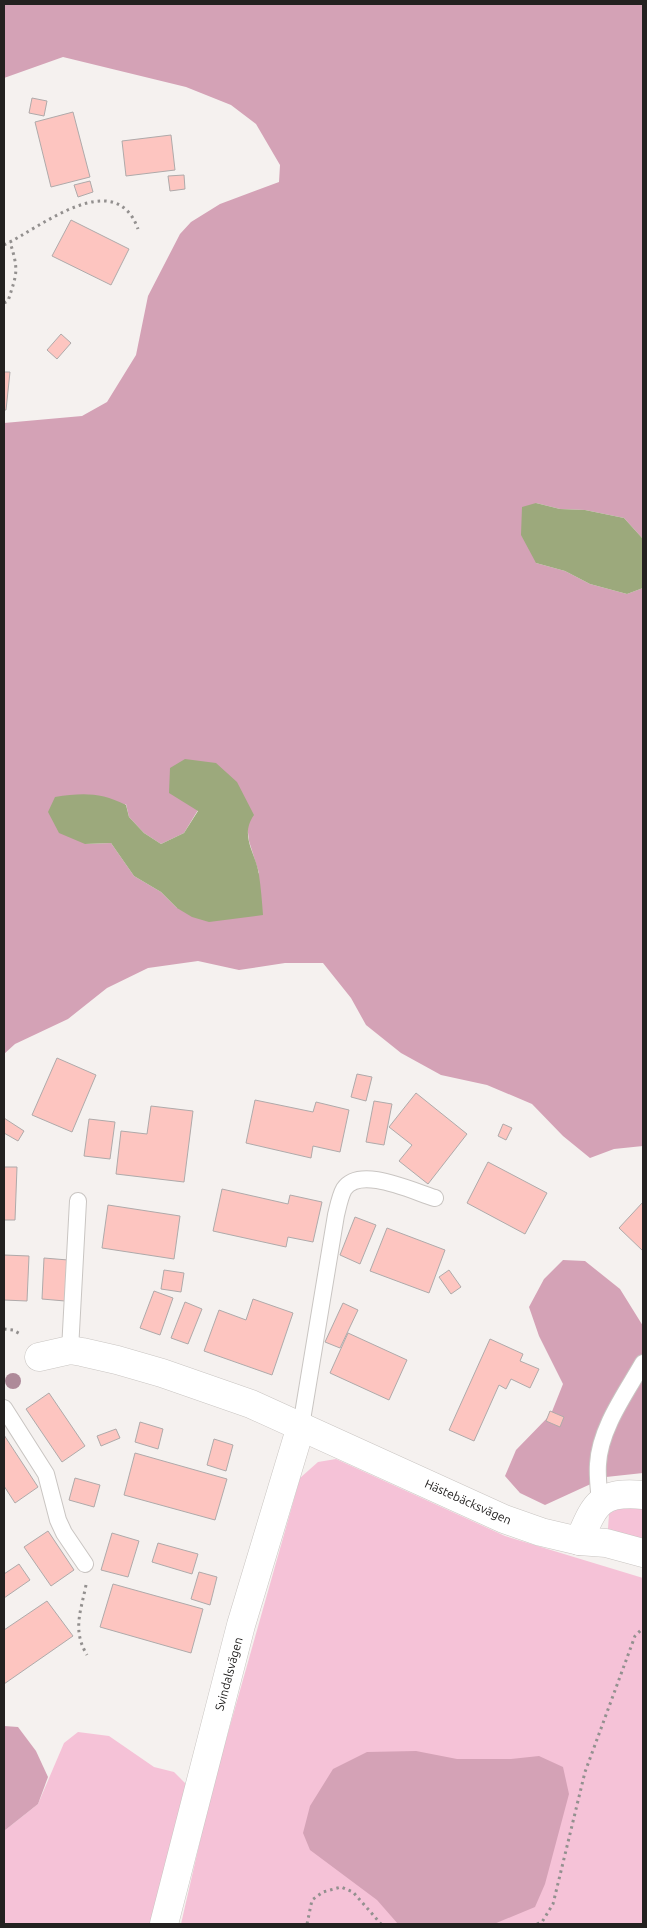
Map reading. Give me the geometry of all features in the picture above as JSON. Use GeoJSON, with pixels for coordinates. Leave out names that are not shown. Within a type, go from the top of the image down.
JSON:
{"type":"FeatureCollection","features":[{"type":"Feature","properties":{"kind":"street","name":"Hästebäcksvägen"},"geometry":{"type":"LineString","coordinates":[[39,1357],[70,1350],[117,1360],[162,1373],[251,1404],[504,1519],[541,1532],[579,1541],[606,1543],[643,1553]]}},
{"type":"Feature","properties":{"kind":"street","name":"Svindalsvägen"},"geometry":{"type":"LineString","coordinates":[[164,1924],[241,1625],[301,1426]]}},
{"type":"Feature","properties":{"kind":"street"},"geometry":{"type":"LineString","coordinates":[[579,1541],[592,1511],[600,1503],[612,1496],[626,1493],[643,1495]]}},
{"type":"Feature","properties":{"kind":"lane"},"geometry":{"type":"LineString","coordinates":[[301,1426],[336,1215],[344,1189],[362,1178],[375,1179],[435,1198]]}},
{"type":"Feature","properties":{"kind":"lane"},"geometry":{"type":"LineString","coordinates":[[70,1350],[78,1201]]}},
{"type":"Feature","properties":{"kind":"lane"},"geometry":{"type":"LineString","coordinates":[[600,1503],[598,1463],[603,1440],[613,1416],[643,1363]]}},
{"type":"Feature","properties":{"kind":"lane"},"geometry":{"type":"LineString","coordinates":[[4,1408],[46,1474],[58,1520],[64,1533],[85,1564]]}},
{"type":"Feature","properties":{"kind":"path"},"geometry":{"type":"LineString","coordinates":[[4,245],[68,209],[94,202],[109,202],[124,206],[133,216],[138,229]]}},
{"type":"Feature","properties":{"kind":"path"},"geometry":{"type":"LineString","coordinates":[[4,303],[8,301],[18,273],[10,242]]}},
{"type":"Feature","properties":{"kind":"path"},"geometry":{"type":"LineString","coordinates":[[85,1564],[87,1580],[78,1636],[87,1654]]}},
{"type":"Feature","properties":{"kind":"path"},"geometry":{"type":"LineString","coordinates":[[537,1924],[542,1922],[553,1904],[585,1772],[635,1636],[643,1628]]}},
{"type":"Feature","properties":{"kind":"path"},"geometry":{"type":"LineString","coordinates":[[307,1924],[312,1900],[323,1892],[341,1887],[353,1892],[381,1924]]}},
{"type":"Feature","properties":{"kind":"shaded area"},"geometry":{"type":"Polygon","coordinates":[[[4,4],[643,4],[643,539],[624,518],[585,510],[560,509],[536,503],[536,563],[565,571],[590,584],[627,594],[643,588],[643,1146],[614,1149],[590,1158],[563,1136],[532,1104],[487,1085],[441,1075],[401,1053],[366,1025],[351,998],[323,963],[285,963],[239,970],[198,961],[148,968],[107,988],[68,1019],[15,1044],[4,1054],[4,423],[82,416],[107,402],[136,355],[148,296],[180,234],[191,222],[220,204],[279,182],[280,165],[256,124],[231,105],[186,87],[63,57],[4,78],[4,4]],[[126,804],[85,844],[111,843],[134,876],[161,892],[177,908],[259,873],[249,841],[247,824],[198,810],[184,833],[161,844],[144,833],[129,817],[126,804]]]}},
{"type":"Feature","properties":{"kind":"shaded area"},"geometry":{"type":"Polygon","coordinates":[[[536,503],[560,509],[585,510],[624,518],[643,539],[643,588],[627,594],[590,584],[565,571],[536,563],[521,535],[522,507],[536,503]]]}},
{"type":"Feature","properties":{"kind":"shaded area"},"geometry":{"type":"Polygon","coordinates":[[[185,759],[216,763],[237,782],[254,815],[248,830],[248,837],[259,875],[263,915],[209,922],[192,917],[177,908],[161,892],[134,876],[111,843],[85,844],[59,833],[48,812],[55,797],[82,794],[108,798],[126,805],[129,817],[144,833],[161,844],[184,833],[198,811],[169,793],[170,768],[185,759]]]}},
{"type":"Feature","properties":{"kind":"shaded area"},"geometry":{"type":"Polygon","coordinates":[[[563,1260],[585,1261],[620,1289],[643,1326],[643,1473],[606,1477],[545,1505],[520,1493],[505,1476],[516,1450],[551,1414],[563,1384],[539,1336],[529,1307],[544,1279],[563,1260]]]}},
{"type":"Feature","properties":{"kind":"shaded area"},"geometry":{"type":"Polygon","coordinates":[[[336,1459],[505,1536],[643,1578],[643,1924],[181,1924],[211,1793],[300,1478],[318,1462],[336,1459]]]}},
{"type":"Feature","properties":{"kind":"shaded area"},"geometry":{"type":"Polygon","coordinates":[[[624,1504],[643,1508],[643,1539],[608,1529],[609,1514],[624,1504]]]}},
{"type":"Feature","properties":{"kind":"shaded area"},"geometry":{"type":"Polygon","coordinates":[[[4,1726],[18,1727],[36,1751],[48,1777],[38,1804],[4,1831],[4,1726]]]}},
{"type":"Feature","properties":{"kind":"shaded area"},"geometry":{"type":"Polygon","coordinates":[[[78,1732],[109,1736],[154,1767],[174,1772],[187,1785],[151,1924],[4,1924],[4,1831],[38,1804],[64,1743],[78,1732]]]}},
{"type":"Feature","properties":{"kind":"shaded area"},"geometry":{"type":"Polygon","coordinates":[[[416,1751],[457,1759],[511,1759],[539,1756],[563,1767],[569,1794],[545,1884],[535,1907],[494,1924],[398,1924],[377,1900],[310,1850],[303,1833],[310,1806],[333,1769],[367,1752],[416,1751]]]}},
{"type":"Feature","properties":{"kind":"building"},"geometry":{"type":"Polygon","coordinates":[[[32,98],[47,101],[44,116],[29,113],[32,98]]]}},
{"type":"Feature","properties":{"kind":"building"},"geometry":{"type":"Polygon","coordinates":[[[73,112],[90,177],[51,187],[35,122],[73,112]]]}},
{"type":"Feature","properties":{"kind":"building"},"geometry":{"type":"Polygon","coordinates":[[[171,135],[175,170],[126,176],[122,141],[171,135]]]}},
{"type":"Feature","properties":{"kind":"building"},"geometry":{"type":"Polygon","coordinates":[[[184,175],[185,189],[170,191],[168,176],[184,175]]]}},
{"type":"Feature","properties":{"kind":"building"},"geometry":{"type":"Polygon","coordinates":[[[90,181],[93,192],[78,197],[74,185],[90,181]]]}},
{"type":"Feature","properties":{"kind":"building"},"geometry":{"type":"Polygon","coordinates":[[[71,220],[129,249],[111,285],[52,256],[71,220]]]}},
{"type":"Feature","properties":{"kind":"building"},"geometry":{"type":"Polygon","coordinates":[[[61,334],[71,343],[57,359],[47,350],[61,334]]]}},
{"type":"Feature","properties":{"kind":"building"},"geometry":{"type":"Polygon","coordinates":[[[4,372],[10,372],[6,410],[4,410],[4,372]]]}},
{"type":"Feature","properties":{"kind":"building"},"geometry":{"type":"Polygon","coordinates":[[[57,1058],[96,1075],[72,1132],[32,1115],[57,1058]]]}},
{"type":"Feature","properties":{"kind":"building"},"geometry":{"type":"Polygon","coordinates":[[[357,1074],[372,1077],[366,1101],[351,1097],[357,1074]]]}},
{"type":"Feature","properties":{"kind":"building"},"geometry":{"type":"Polygon","coordinates":[[[416,1093],[467,1134],[428,1184],[399,1161],[412,1145],[389,1127],[416,1093]]]}},
{"type":"Feature","properties":{"kind":"building"},"geometry":{"type":"Polygon","coordinates":[[[255,1100],[313,1112],[316,1102],[349,1110],[340,1152],[313,1146],[311,1158],[246,1143],[255,1100]]]}},
{"type":"Feature","properties":{"kind":"building"},"geometry":{"type":"Polygon","coordinates":[[[374,1101],[392,1104],[384,1145],[366,1142],[374,1101]]]}},
{"type":"Feature","properties":{"kind":"building"},"geometry":{"type":"Polygon","coordinates":[[[151,1106],[193,1111],[184,1182],[116,1174],[121,1131],[147,1134],[151,1106]]]}},
{"type":"Feature","properties":{"kind":"building"},"geometry":{"type":"Polygon","coordinates":[[[4,1118],[24,1131],[18,1141],[4,1133],[4,1118]]]}},
{"type":"Feature","properties":{"kind":"building"},"geometry":{"type":"Polygon","coordinates":[[[89,1119],[115,1122],[110,1159],[84,1156],[89,1119]]]}},
{"type":"Feature","properties":{"kind":"building"},"geometry":{"type":"Polygon","coordinates":[[[503,1124],[512,1128],[506,1140],[498,1136],[503,1124]]]}},
{"type":"Feature","properties":{"kind":"building"},"geometry":{"type":"Polygon","coordinates":[[[488,1162],[547,1193],[525,1234],[467,1203],[488,1162]]]}},
{"type":"Feature","properties":{"kind":"building"},"geometry":{"type":"Polygon","coordinates":[[[4,1167],[17,1167],[15,1220],[4,1220],[4,1167]]]}},
{"type":"Feature","properties":{"kind":"building"},"geometry":{"type":"Polygon","coordinates":[[[222,1189],[288,1204],[290,1195],[322,1202],[313,1242],[288,1237],[286,1247],[213,1231],[222,1189]]]}},
{"type":"Feature","properties":{"kind":"building"},"geometry":{"type":"Polygon","coordinates":[[[643,1202],[643,1251],[619,1228],[643,1202]]]}},
{"type":"Feature","properties":{"kind":"building"},"geometry":{"type":"Polygon","coordinates":[[[108,1205],[180,1216],[174,1259],[102,1248],[108,1205]]]}},
{"type":"Feature","properties":{"kind":"building"},"geometry":{"type":"Polygon","coordinates":[[[355,1217],[376,1225],[360,1264],[340,1255],[355,1217]]]}},
{"type":"Feature","properties":{"kind":"building"},"geometry":{"type":"Polygon","coordinates":[[[387,1228],[445,1250],[429,1293],[370,1271],[387,1228]]]}},
{"type":"Feature","properties":{"kind":"building"},"geometry":{"type":"Polygon","coordinates":[[[4,1255],[29,1256],[27,1301],[4,1300],[4,1255]]]}},
{"type":"Feature","properties":{"kind":"building"},"geometry":{"type":"Polygon","coordinates":[[[44,1258],[68,1260],[65,1301],[42,1299],[44,1258]]]}},
{"type":"Feature","properties":{"kind":"building"},"geometry":{"type":"Polygon","coordinates":[[[164,1270],[184,1273],[181,1292],[161,1289],[164,1270]]]}},
{"type":"Feature","properties":{"kind":"building"},"geometry":{"type":"Polygon","coordinates":[[[449,1270],[461,1287],[451,1294],[439,1277],[449,1270]]]}},
{"type":"Feature","properties":{"kind":"building"},"geometry":{"type":"Polygon","coordinates":[[[154,1291],[173,1298],[160,1335],[140,1328],[154,1291]]]}},
{"type":"Feature","properties":{"kind":"building"},"geometry":{"type":"Polygon","coordinates":[[[253,1299],[293,1313],[272,1375],[204,1351],[219,1310],[246,1320],[253,1299]]]}},
{"type":"Feature","properties":{"kind":"building"},"geometry":{"type":"Polygon","coordinates":[[[185,1302],[202,1309],[188,1344],[171,1338],[185,1302]]]}},
{"type":"Feature","properties":{"kind":"building"},"geometry":{"type":"Polygon","coordinates":[[[343,1303],[358,1310],[340,1348],[325,1342],[343,1303]]]}},
{"type":"Feature","properties":{"kind":"building"},"geometry":{"type":"Polygon","coordinates":[[[348,1333],[407,1360],[389,1400],[330,1373],[348,1333]]]}},
{"type":"Feature","properties":{"kind":"building"},"geometry":{"type":"Polygon","coordinates":[[[490,1339],[523,1354],[520,1361],[539,1369],[530,1388],[511,1379],[506,1389],[499,1385],[474,1441],[449,1430],[490,1339]]]}},
{"type":"Feature","properties":{"kind":"building"},"geometry":{"type":"Polygon","coordinates":[[[49,1393],[85,1446],[62,1462],[26,1409],[49,1393]]]}},
{"type":"Feature","properties":{"kind":"building"},"geometry":{"type":"Polygon","coordinates":[[[550,1411],[564,1417],[560,1427],[546,1421],[550,1411]]]}},
{"type":"Feature","properties":{"kind":"building"},"geometry":{"type":"Polygon","coordinates":[[[140,1422],[163,1429],[158,1449],[135,1442],[140,1422]]]}},
{"type":"Feature","properties":{"kind":"building"},"geometry":{"type":"Polygon","coordinates":[[[116,1429],[120,1438],[101,1446],[97,1436],[116,1429]]]}},
{"type":"Feature","properties":{"kind":"building"},"geometry":{"type":"Polygon","coordinates":[[[4,1435],[38,1487],[15,1503],[4,1486],[4,1435]]]}},
{"type":"Feature","properties":{"kind":"building"},"geometry":{"type":"Polygon","coordinates":[[[214,1439],[233,1445],[226,1471],[207,1465],[214,1439]]]}},
{"type":"Feature","properties":{"kind":"building"},"geometry":{"type":"Polygon","coordinates":[[[135,1453],[227,1479],[215,1520],[124,1495],[135,1453]]]}},
{"type":"Feature","properties":{"kind":"building"},"geometry":{"type":"Polygon","coordinates":[[[75,1478],[100,1485],[94,1507],[69,1500],[75,1478]]]}},
{"type":"Feature","properties":{"kind":"building"},"geometry":{"type":"Polygon","coordinates":[[[48,1531],[74,1570],[51,1586],[24,1547],[48,1531]]]}},
{"type":"Feature","properties":{"kind":"building"},"geometry":{"type":"Polygon","coordinates":[[[112,1533],[139,1541],[128,1577],[101,1570],[112,1533]]]}},
{"type":"Feature","properties":{"kind":"building"},"geometry":{"type":"Polygon","coordinates":[[[158,1543],[198,1554],[192,1574],[152,1562],[158,1543]]]}},
{"type":"Feature","properties":{"kind":"building"},"geometry":{"type":"Polygon","coordinates":[[[19,1564],[30,1580],[4,1598],[4,1574],[19,1564]]]}},
{"type":"Feature","properties":{"kind":"building"},"geometry":{"type":"Polygon","coordinates":[[[199,1572],[217,1577],[210,1605],[191,1599],[199,1572]]]}},
{"type":"Feature","properties":{"kind":"building"},"geometry":{"type":"Polygon","coordinates":[[[113,1584],[203,1609],[191,1653],[100,1627],[113,1584]]]}},
{"type":"Feature","properties":{"kind":"building"},"geometry":{"type":"Polygon","coordinates":[[[47,1601],[73,1636],[4,1684],[4,1630],[47,1601]]]}}]}
